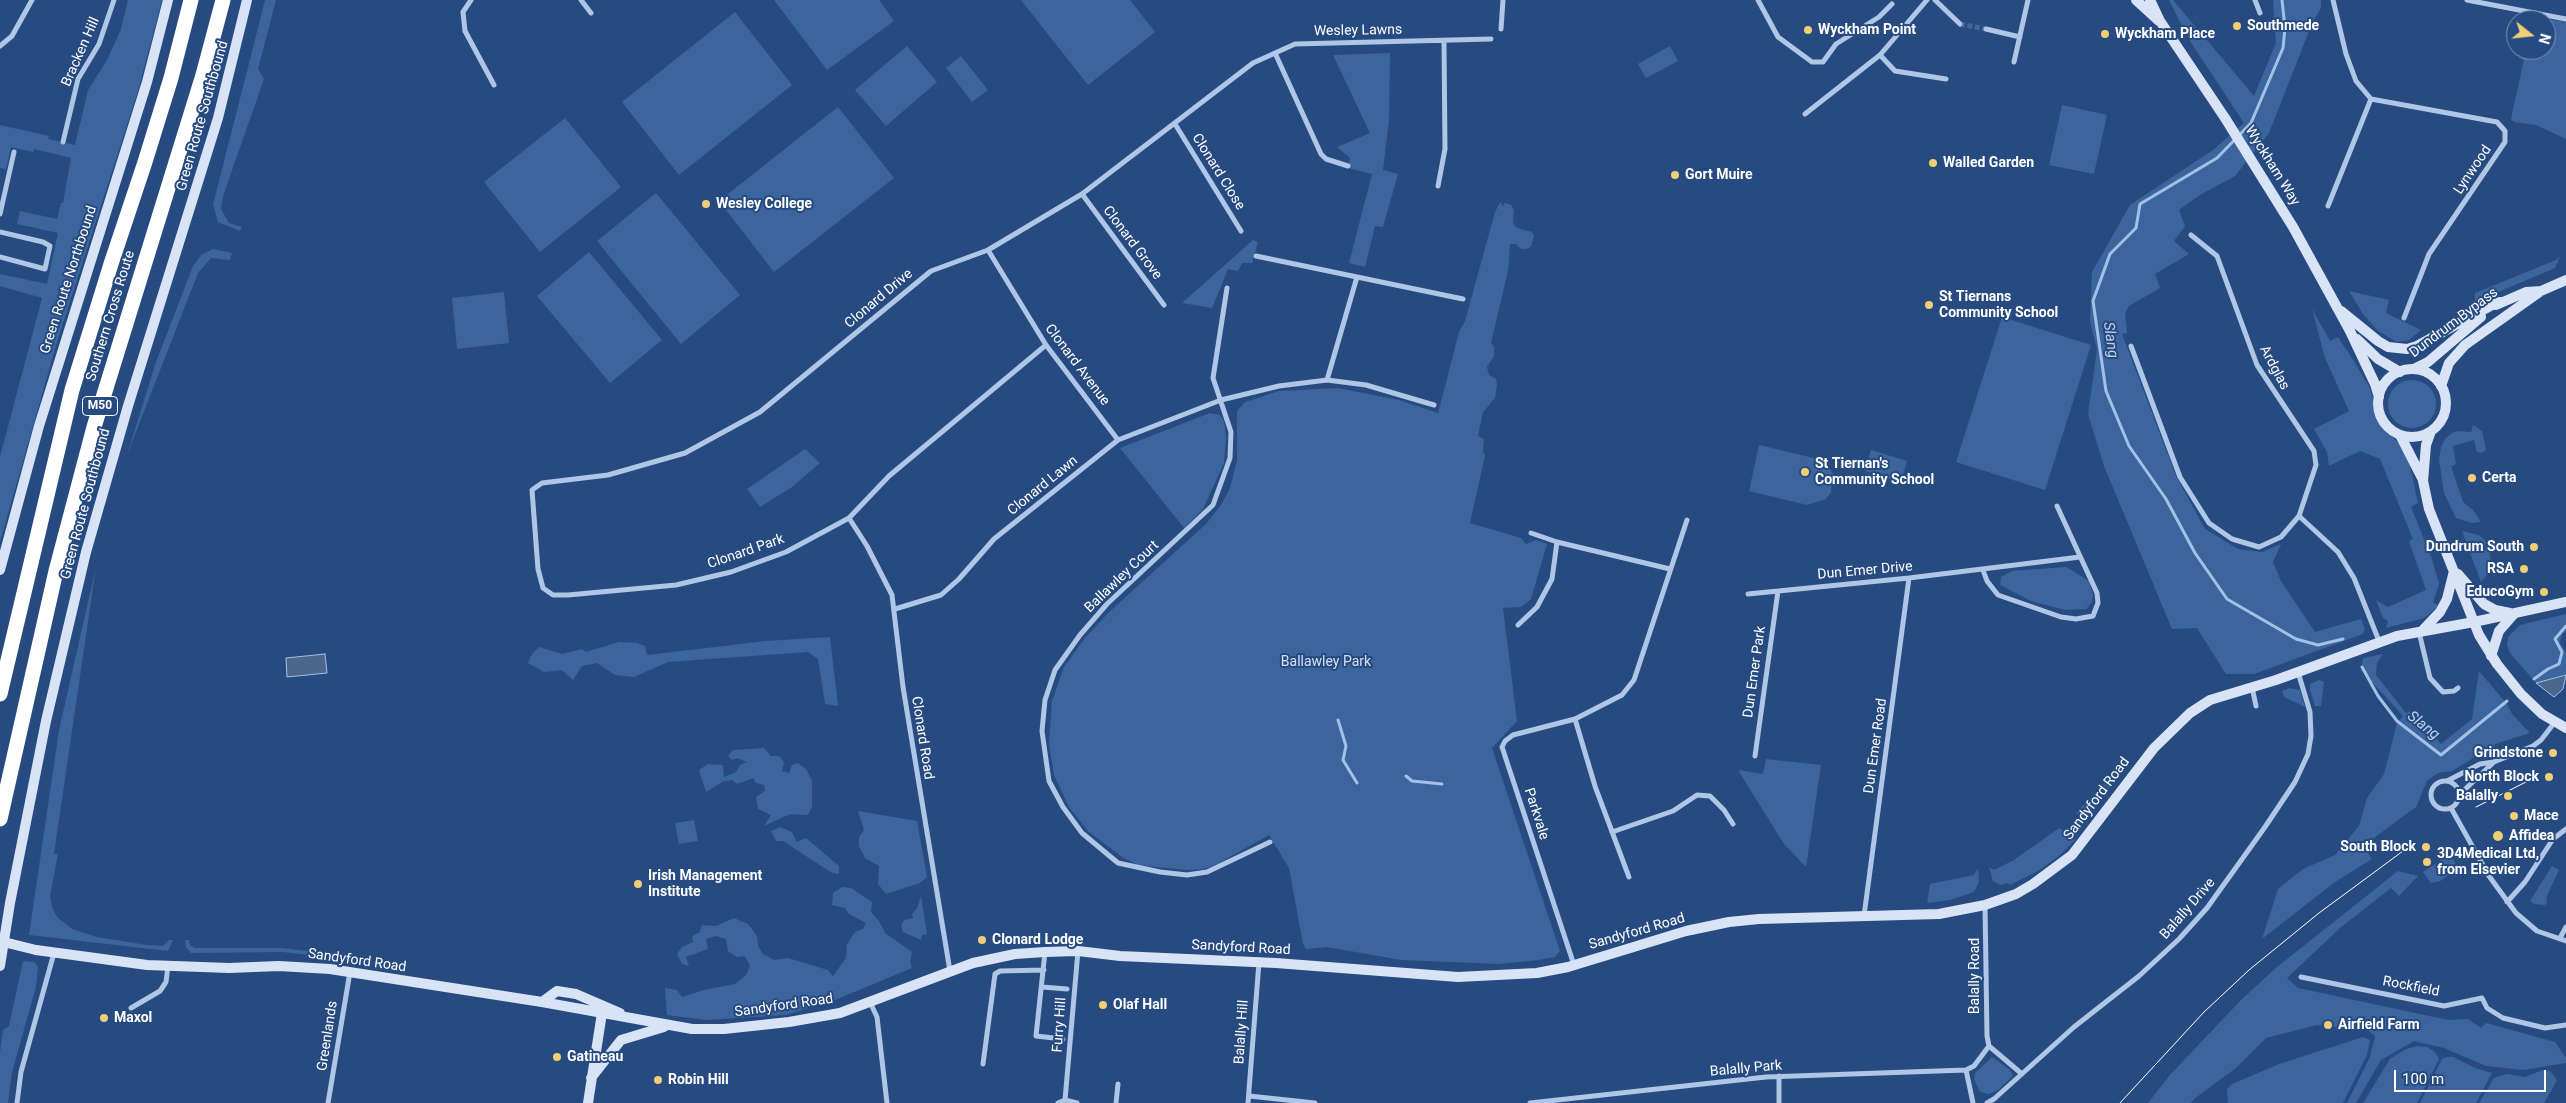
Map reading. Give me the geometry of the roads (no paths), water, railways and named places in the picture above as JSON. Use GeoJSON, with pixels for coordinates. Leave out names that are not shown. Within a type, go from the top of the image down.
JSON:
{"type":"FeatureCollection","features":[{"type":"Feature","properties":{"kind":"highway","name":"Southern Cross Route"},"geometry":{"type":"LineString","coordinates":[[0,694],[72,390],[151,144],[191,0]]}},
{"type":"Feature","properties":{"kind":"highway","name":"Southern Cross Route"},"geometry":{"type":"LineString","coordinates":[[0,819],[56,571],[92,436],[203,75],[223,0]]}},
{"type":"Feature","properties":{"kind":"main road","name":"Green Route Northbound"},"geometry":{"type":"LineString","coordinates":[[0,570],[39,426],[147,82],[168,0]]}},
{"type":"Feature","properties":{"kind":"main road","name":"Green Route Southbound"},"geometry":{"type":"LineString","coordinates":[[0,966],[10,902],[46,721],[86,552],[128,406],[218,118],[247,0]]}},
{"type":"Feature","properties":{"kind":"main road","name":"Wyckham Way"},"geometry":{"type":"LineString","coordinates":[[2136,0],[2160,22]]}},
{"type":"Feature","properties":{"kind":"main road","name":"Wyckham Way"},"geometry":{"type":"LineString","coordinates":[[2150,0],[2160,22],[2263,176],[2294,227],[2350,331],[2375,384],[2379,397]]}},
{"type":"Feature","properties":{"kind":"main road","name":"Dundrum Bypass"},"geometry":{"type":"LineString","coordinates":[[2441,386],[2449,363],[2465,345],[2541,291],[2566,280]]}},
{"type":"Feature","properties":{"kind":"main road","name":"Dundrum Bypass"},"geometry":{"type":"LineString","coordinates":[[2413,370],[2428,362],[2469,325],[2500,302],[2526,292],[2541,291]]}},
{"type":"Feature","properties":{"kind":"main road"},"geometry":{"type":"LineString","coordinates":[[2335,306],[2378,341],[2393,348],[2407,349],[2417,346],[2476,313],[2500,302]]}},
{"type":"Feature","properties":{"kind":"main road","name":"Wyckham Way"},"geometry":{"type":"LineString","coordinates":[[2350,331],[2378,359],[2400,372]]}},
{"type":"Feature","properties":{"kind":"main road"},"geometry":{"type":"LineString","coordinates":[[2413,370],[2427,373],[2441,386],[2445,396],[2445,411],[2441,421],[2431,431],[2417,437],[2400,435],[2387,426],[2381,417],[2379,397],[2389,379],[2400,372],[2413,370]]}},
{"type":"Feature","properties":{"kind":"main road"},"geometry":{"type":"LineString","coordinates":[[2423,481],[2426,445],[2431,431]]}},
{"type":"Feature","properties":{"kind":"main road"},"geometry":{"type":"LineString","coordinates":[[2400,435],[2423,481],[2429,509],[2474,622],[2491,656],[2525,698],[2555,722],[2566,728]]}},
{"type":"Feature","properties":{"kind":"main road"},"geometry":{"type":"LineString","coordinates":[[2454,570],[2484,604],[2495,610],[2514,614],[2500,631],[2491,656]]}},
{"type":"Feature","properties":{"kind":"main road"},"geometry":{"type":"LineString","coordinates":[[2421,631],[2440,612],[2447,599],[2454,570]]}},
{"type":"Feature","properties":{"kind":"main road","name":"Sandyford Road"},"geometry":{"type":"LineString","coordinates":[[0,941],[54,953],[168,966],[279,966],[350,972],[542,1002],[667,1026],[724,1029],[789,1022],[840,1013],[973,963],[1015,954],[1078,951],[1120,956],[1259,962],[1467,977],[1537,973],[1574,965],[1686,931],[1729,922],[1758,919],[1939,914],[1985,904],[2016,894],[2034,884],[2072,855],[2086,840],[2138,768],[2171,730],[2190,713],[2224,694],[2298,672],[2378,641],[2566,602]]}},
{"type":"Feature","properties":{"kind":"main road","name":"Sandyford Road"},"geometry":{"type":"LineString","coordinates":[[542,1002],[557,991],[576,994],[604,1004],[629,1018]]}},
{"type":"Feature","properties":{"kind":"main road"},"geometry":{"type":"LineString","coordinates":[[588,1103],[602,1013]]}},
{"type":"Feature","properties":{"kind":"main road"},"geometry":{"type":"LineString","coordinates":[[591,1078],[622,1040],[667,1026]]}},
{"type":"Feature","properties":{"kind":"street"},"geometry":{"type":"LineString","coordinates":[[0,46],[12,36],[32,0]]}},
{"type":"Feature","properties":{"kind":"street","name":"Bracken Hill"},"geometry":{"type":"LineString","coordinates":[[63,142],[78,79],[99,44],[114,0]]}},
{"type":"Feature","properties":{"kind":"street"},"geometry":{"type":"LineString","coordinates":[[471,0],[463,12],[465,31],[494,85]]}},
{"type":"Feature","properties":{"kind":"street"},"geometry":{"type":"LineString","coordinates":[[581,0],[592,13]]}},
{"type":"Feature","properties":{"kind":"street"},"geometry":{"type":"LineString","coordinates":[[1501,29],[1503,0]]}},
{"type":"Feature","properties":{"kind":"street"},"geometry":{"type":"LineString","coordinates":[[1758,0],[1778,37],[1812,62],[1823,62],[1836,44],[1880,17],[1892,4]]}},
{"type":"Feature","properties":{"kind":"street"},"geometry":{"type":"LineString","coordinates":[[1805,114],[1880,55],[1927,0]]}},
{"type":"Feature","properties":{"kind":"street"},"geometry":{"type":"LineString","coordinates":[[1935,0],[1960,24]]}},
{"type":"Feature","properties":{"kind":"street"},"geometry":{"type":"LineString","coordinates":[[2014,62],[2028,0]]}},
{"type":"Feature","properties":{"kind":"street"},"geometry":{"type":"LineString","coordinates":[[2255,0],[2260,13]]}},
{"type":"Feature","properties":{"kind":"street"},"geometry":{"type":"LineString","coordinates":[[2328,206],[2371,99],[2356,81],[2346,54],[2334,0]]}},
{"type":"Feature","properties":{"kind":"street"},"geometry":{"type":"LineString","coordinates":[[2467,0],[2566,19]]}},
{"type":"Feature","properties":{"kind":"street"},"geometry":{"type":"LineString","coordinates":[[1986,29],[2020,37]]}},
{"type":"Feature","properties":{"kind":"street","name":"Wesley Lawns"},"geometry":{"type":"LineString","coordinates":[[1224,84],[1253,63],[1295,44],[1389,41],[1444,42],[1491,39]]}},
{"type":"Feature","properties":{"kind":"street"},"geometry":{"type":"LineString","coordinates":[[1438,186],[1445,149],[1444,42]]}},
{"type":"Feature","properties":{"kind":"street"},"geometry":{"type":"LineString","coordinates":[[1275,53],[1321,154],[1326,159],[1348,166]]}},
{"type":"Feature","properties":{"kind":"street"},"geometry":{"type":"LineString","coordinates":[[1880,55],[1895,71],[1946,79]]}},
{"type":"Feature","properties":{"kind":"street","name":"Clonard Drive"},"geometry":{"type":"LineString","coordinates":[[532,490],[542,483],[608,475],[690,452],[764,410],[931,271],[988,250],[1082,194],[1175,124],[1224,84]]}},
{"type":"Feature","properties":{"kind":"street","name":"Lynwood"},"geometry":{"type":"LineString","coordinates":[[2371,99],[2497,122],[2502,125],[2506,136],[2505,142],[2429,254],[2404,318]]}},
{"type":"Feature","properties":{"kind":"street","name":"Clonard Close"},"geometry":{"type":"LineString","coordinates":[[1175,124],[1242,232]]}},
{"type":"Feature","properties":{"kind":"street"},"geometry":{"type":"LineString","coordinates":[[0,214],[14,152]]}},
{"type":"Feature","properties":{"kind":"street","name":"Clonard Grove"},"geometry":{"type":"LineString","coordinates":[[1082,194],[1164,305]]}},
{"type":"Feature","properties":{"kind":"street"},"geometry":{"type":"LineString","coordinates":[[0,232],[43,242],[50,246],[45,269],[0,257]]}},
{"type":"Feature","properties":{"kind":"street","name":"Ardglas"},"geometry":{"type":"LineString","coordinates":[[2131,346],[2180,477],[2209,523],[2232,539],[2258,547],[2281,537],[2299,516],[2316,466],[2314,451],[2257,365],[2217,256],[2191,235]]}},
{"type":"Feature","properties":{"kind":"street","name":"Clonard Avenue"},"geometry":{"type":"LineString","coordinates":[[988,250],[1046,345],[1118,440]]}},
{"type":"Feature","properties":{"kind":"street"},"geometry":{"type":"LineString","coordinates":[[1256,256],[1462,300]]}},
{"type":"Feature","properties":{"kind":"street"},"geometry":{"type":"LineString","coordinates":[[1327,380],[1357,277]]}},
{"type":"Feature","properties":{"kind":"street","name":"Ballawley Court"},"geometry":{"type":"LineString","coordinates":[[1227,288],[1213,378],[1231,432],[1230,458],[1213,505],[1107,604],[1080,635],[1056,670],[1045,700],[1042,731],[1044,761],[1049,781],[1082,833],[1118,863],[1160,872],[1187,875],[1208,872],[1270,842]]}},
{"type":"Feature","properties":{"kind":"street","name":"Clonard Park"},"geometry":{"type":"LineString","coordinates":[[532,490],[538,569],[543,588],[553,595],[676,584],[731,572],[786,552],[848,518],[890,475],[1046,345]]}},
{"type":"Feature","properties":{"kind":"street","name":"Clonard Lawn"},"geometry":{"type":"LineString","coordinates":[[894,609],[940,595],[959,579],[998,536],[1118,440],[1221,400],[1279,386],[1327,380],[1366,385],[1434,405]]}},
{"type":"Feature","properties":{"kind":"street"},"geometry":{"type":"LineString","coordinates":[[1983,570],[1987,581],[1998,595],[2061,617],[2085,618],[2094,616],[2098,603],[2097,593],[2057,506]]}},
{"type":"Feature","properties":{"kind":"street"},"geometry":{"type":"LineString","coordinates":[[2299,516],[2338,552],[2354,578],[2378,641]]}},
{"type":"Feature","properties":{"kind":"street","name":"Clonard Road"},"geometry":{"type":"LineString","coordinates":[[848,518],[867,546],[892,595],[903,687],[950,971]]}},
{"type":"Feature","properties":{"kind":"street","name":"Parkvale"},"geometry":{"type":"LineString","coordinates":[[1574,965],[1502,747],[1505,741],[1513,735],[1575,719],[1622,695],[1634,680],[1686,520]]}},
{"type":"Feature","properties":{"kind":"street"},"geometry":{"type":"LineString","coordinates":[[1531,533],[1557,542],[1670,570]]}},
{"type":"Feature","properties":{"kind":"street"},"geometry":{"type":"LineString","coordinates":[[1518,625],[1537,607],[1552,579],[1557,542]]}},
{"type":"Feature","properties":{"kind":"street","name":"Dun Emer Drive"},"geometry":{"type":"LineString","coordinates":[[1748,594],[1983,570],[2080,557]]}},
{"type":"Feature","properties":{"kind":"street","name":"Dun Emer Road"},"geometry":{"type":"LineString","coordinates":[[1864,917],[1908,578]]}},
{"type":"Feature","properties":{"kind":"street","name":"Dun Emer Park"},"geometry":{"type":"LineString","coordinates":[[1755,756],[1778,590]]}},
{"type":"Feature","properties":{"kind":"street"},"geometry":{"type":"LineString","coordinates":[[2421,631],[2430,678],[2443,692],[2454,691],[2458,688]]}},
{"type":"Feature","properties":{"kind":"street","name":"Balally Drive"},"geometry":{"type":"LineString","coordinates":[[1987,1103],[1994,1099],[2074,1027],[2139,976],[2179,939],[2207,908],[2295,782],[2308,754],[2311,736],[2310,712],[2298,672]]}},
{"type":"Feature","properties":{"kind":"street"},"geometry":{"type":"LineString","coordinates":[[2252,687],[2256,706]]}},
{"type":"Feature","properties":{"kind":"street"},"geometry":{"type":"LineString","coordinates":[[1575,719],[1595,786],[1629,877]]}},
{"type":"Feature","properties":{"kind":"street"},"geometry":{"type":"LineString","coordinates":[[2494,762],[2459,795],[2457,803],[2451,808],[2442,809],[2432,800],[2434,786],[2480,764],[2494,762],[2533,746],[2541,740],[2555,722]]}},
{"type":"Feature","properties":{"kind":"street"},"geometry":{"type":"LineString","coordinates":[[2447,781],[2454,784],[2459,795]]}},
{"type":"Feature","properties":{"kind":"street"},"geometry":{"type":"LineString","coordinates":[[1612,832],[1673,811],[1697,795],[1710,796],[1724,810],[1733,824]]}},
{"type":"Feature","properties":{"kind":"street"},"geometry":{"type":"LineString","coordinates":[[2451,808],[2489,876],[2507,902],[2530,927],[2566,941]]}},
{"type":"Feature","properties":{"kind":"street"},"geometry":{"type":"LineString","coordinates":[[2507,902],[2525,882],[2553,839],[2566,829]]}},
{"type":"Feature","properties":{"kind":"street","name":"Balally Road"},"geometry":{"type":"LineString","coordinates":[[1985,904],[1985,1000],[1989,1046]]}},
{"type":"Feature","properties":{"kind":"street"},"geometry":{"type":"LineString","coordinates":[[2560,938],[2566,927]]}},
{"type":"Feature","properties":{"kind":"street","name":"Furry Hill"},"geometry":{"type":"LineString","coordinates":[[1065,1100],[1078,951]]}},
{"type":"Feature","properties":{"kind":"street"},"geometry":{"type":"LineString","coordinates":[[1045,952],[1036,1036],[1063,1039]]}},
{"type":"Feature","properties":{"kind":"street"},"geometry":{"type":"LineString","coordinates":[[17,1101],[24,1059],[54,953]]}},
{"type":"Feature","properties":{"kind":"street","name":"Balally Hill"},"geometry":{"type":"LineString","coordinates":[[1248,1103],[1259,962]]}},
{"type":"Feature","properties":{"kind":"street"},"geometry":{"type":"LineString","coordinates":[[131,1008],[160,991],[166,982],[168,966]]}},
{"type":"Feature","properties":{"kind":"street"},"geometry":{"type":"LineString","coordinates":[[983,1064],[995,974],[1000,971],[1044,970]]}},
{"type":"Feature","properties":{"kind":"street","name":"Greenlands"},"geometry":{"type":"LineString","coordinates":[[328,1103],[350,972]]}},
{"type":"Feature","properties":{"kind":"street","name":"Rockfield"},"geometry":{"type":"LineString","coordinates":[[2301,976],[2444,1006],[2482,998],[2487,1008],[2504,1018],[2545,1028],[2566,1025]]}},
{"type":"Feature","properties":{"kind":"street"},"geometry":{"type":"LineString","coordinates":[[1042,987],[1067,989]]}},
{"type":"Feature","properties":{"kind":"street"},"geometry":{"type":"LineString","coordinates":[[870,1002],[877,1017],[887,1103]]}},
{"type":"Feature","properties":{"kind":"street"},"geometry":{"type":"LineString","coordinates":[[1973,1103],[1966,1070],[1974,1066],[1989,1046],[2022,1074]]}},
{"type":"Feature","properties":{"kind":"street","name":"Balally Park"},"geometry":{"type":"LineString","coordinates":[[1530,1103],[1779,1076],[1966,1070]]}},
{"type":"Feature","properties":{"kind":"street"},"geometry":{"type":"LineString","coordinates":[[1779,1076],[1779,1103]]}},
{"type":"Feature","properties":{"kind":"street"},"geometry":{"type":"LineString","coordinates":[[1116,1103],[1118,1084]]}},
{"type":"Feature","properties":{"kind":"street"},"geometry":{"type":"LineString","coordinates":[[1249,1096],[1315,1103]]}},
{"type":"Feature","properties":{"kind":"street"},"geometry":{"type":"LineString","coordinates":[[1058,1103],[1065,1100],[1077,1103]]}},
{"type":"Feature","properties":{"kind":"waterway","name":"Slang"},"geometry":{"type":"LineString","coordinates":[[2282,0],[2285,28],[2283,48],[2251,123],[2217,158],[2140,204],[2136,228],[2110,254],[2093,301],[2106,391],[2129,446],[2166,499],[2195,553],[2227,599],[2296,639],[2318,645],[2343,639]]}},
{"type":"Feature","properties":{"kind":"waterway","name":"Slang"},"geometry":{"type":"LineString","coordinates":[[2534,679],[2559,664],[2562,652],[2555,639],[2566,626]]}},
{"type":"Feature","properties":{"kind":"waterway","name":"Slang"},"geometry":{"type":"LineString","coordinates":[[2362,667],[2378,696],[2397,721],[2441,755],[2507,701]]}},
{"type":"Feature","properties":{"kind":"waterway"},"geometry":{"type":"LineString","coordinates":[[1338,720],[1346,746],[1343,760],[1357,783]]}},
{"type":"Feature","properties":{"kind":"waterway"},"geometry":{"type":"LineString","coordinates":[[1406,776],[1412,781],[1442,784]]}},
{"type":"Feature","properties":{"kind":"tunnel"},"geometry":{"type":"LineString","coordinates":[[1960,24],[1986,29]]}},
{"type":"Feature","properties":{"kind":"tram line"},"geometry":{"type":"LineString","coordinates":[[2476,807],[2526,782]]}},
{"type":"Feature","properties":{"kind":"tram line"},"geometry":{"type":"LineString","coordinates":[[2120,1103],[2204,1012],[2249,970],[2319,913],[2403,851]]}},
{"type":"Feature","properties":{"kind":"place","name":"Southmede"},"geometry":{"type":"Point","coordinates":[2237,26]}},
{"type":"Feature","properties":{"kind":"place","name":"Wyckham Point"},"geometry":{"type":"Point","coordinates":[1808,30]}},
{"type":"Feature","properties":{"kind":"place","name":"Wyckham Place"},"geometry":{"type":"Point","coordinates":[2105,34]}},
{"type":"Feature","properties":{"kind":"place","name":"Walled Garden"},"geometry":{"type":"Point","coordinates":[1933,163]}},
{"type":"Feature","properties":{"kind":"place","name":"Gort Muire"},"geometry":{"type":"Point","coordinates":[1675,175]}},
{"type":"Feature","properties":{"kind":"place","name":"Wesley College"},"geometry":{"type":"Point","coordinates":[706,204]}},
{"type":"Feature","properties":{"kind":"place","name":"St Tiernans Community School"},"geometry":{"type":"Point","coordinates":[1929,305]}},
{"type":"Feature","properties":{"kind":"place","name":"St Tiernan's Community School"},"geometry":{"type":"Point","coordinates":[1805,472]}},
{"type":"Feature","properties":{"kind":"place","name":"Certa"},"geometry":{"type":"Point","coordinates":[2472,478]}},
{"type":"Feature","properties":{"kind":"place","name":"Dundrum South"},"geometry":{"type":"Point","coordinates":[2534,547]}},
{"type":"Feature","properties":{"kind":"place","name":"RSA"},"geometry":{"type":"Point","coordinates":[2524,569]}},
{"type":"Feature","properties":{"kind":"place","name":"EducoGym"},"geometry":{"type":"Point","coordinates":[2544,592]}},
{"type":"Feature","properties":{"kind":"place","name":"Grindstone"},"geometry":{"type":"Point","coordinates":[2553,753]}},
{"type":"Feature","properties":{"kind":"place","name":"North Block"},"geometry":{"type":"Point","coordinates":[2549,777]}},
{"type":"Feature","properties":{"kind":"place","name":"Balally"},"geometry":{"type":"Point","coordinates":[2508,796]}},
{"type":"Feature","properties":{"kind":"place","name":"Mace"},"geometry":{"type":"Point","coordinates":[2514,816]}},
{"type":"Feature","properties":{"kind":"place","name":"Affidea"},"geometry":{"type":"Point","coordinates":[2498,836]}},
{"type":"Feature","properties":{"kind":"place","name":"South Block"},"geometry":{"type":"Point","coordinates":[2426,847]}},
{"type":"Feature","properties":{"kind":"place","name":"3D4Medical Ltd, from Elsevier"},"geometry":{"type":"Point","coordinates":[2427,862]}},
{"type":"Feature","properties":{"kind":"place","name":"Irish Management Institute"},"geometry":{"type":"Point","coordinates":[638,884]}},
{"type":"Feature","properties":{"kind":"place","name":"Clonard Lodge"},"geometry":{"type":"Point","coordinates":[982,940]}},
{"type":"Feature","properties":{"kind":"place","name":"Olaf Hall"},"geometry":{"type":"Point","coordinates":[1103,1005]}},
{"type":"Feature","properties":{"kind":"place","name":"Maxol"},"geometry":{"type":"Point","coordinates":[104,1018]}},
{"type":"Feature","properties":{"kind":"place","name":"Airfield Farm"},"geometry":{"type":"Point","coordinates":[2328,1025]}},
{"type":"Feature","properties":{"kind":"place","name":"Gatineau"},"geometry":{"type":"Point","coordinates":[557,1057]}},
{"type":"Feature","properties":{"kind":"place","name":"Robin Hill"},"geometry":{"type":"Point","coordinates":[658,1080]}},
{"type":"Feature","properties":{"kind":"park label","name":"Ballawley Park"},"geometry":{"type":"Point","coordinates":[1326,662]}}]}
